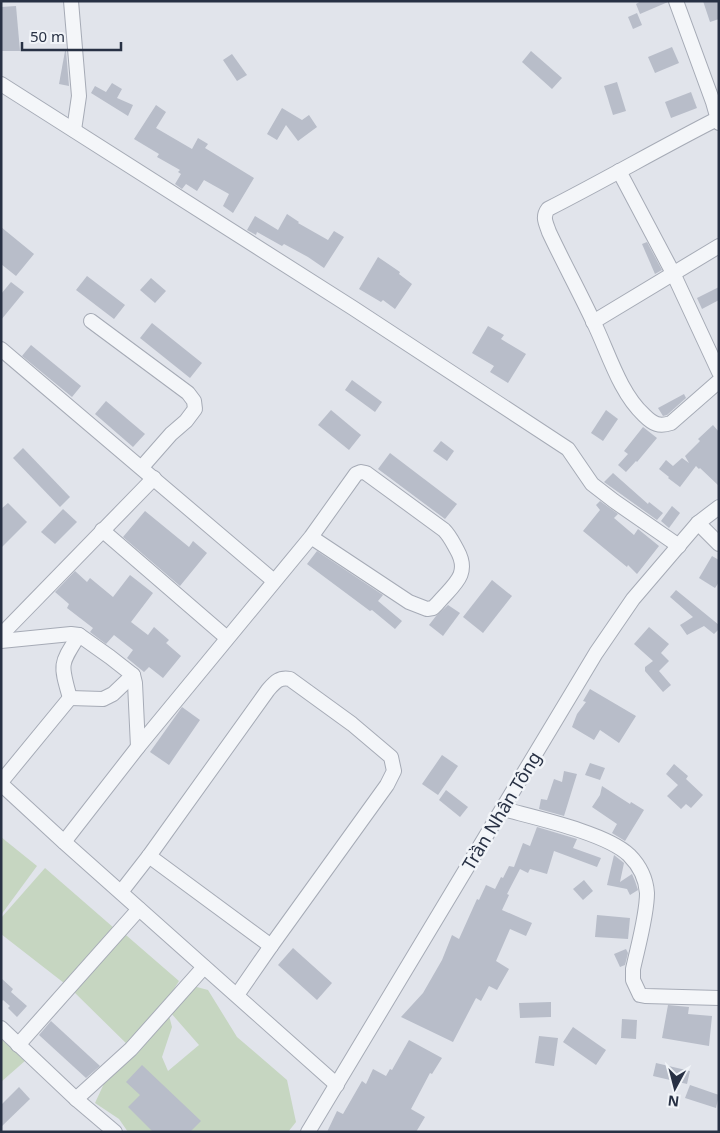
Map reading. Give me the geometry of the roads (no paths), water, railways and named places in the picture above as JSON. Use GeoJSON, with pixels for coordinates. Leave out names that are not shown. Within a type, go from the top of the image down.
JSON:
{"type":"FeatureCollection","features":[{"type":"Feature","properties":{"kind":"street"},"geometry":{"type":"LineString","coordinates":[[71,1],[79,96],[74,130]]}},
{"type":"Feature","properties":{"kind":"street"},"geometry":{"type":"LineString","coordinates":[[679,2],[718,121],[548,208],[544,214],[549,232],[594,322],[627,394],[644,415],[655,424],[663,426],[671,423],[719,380]]}},
{"type":"Feature","properties":{"kind":"street"},"geometry":{"type":"LineString","coordinates":[[1,84],[353,308],[568,449],[592,484],[679,546]]}},
{"type":"Feature","properties":{"kind":"street"},"geometry":{"type":"LineString","coordinates":[[619,171],[673,273],[719,372]]}},
{"type":"Feature","properties":{"kind":"street"},"geometry":{"type":"LineString","coordinates":[[594,322],[719,246]]}},
{"type":"Feature","properties":{"kind":"street"},"geometry":{"type":"LineString","coordinates":[[91,321],[188,393],[194,401],[195,409],[186,421],[171,434],[142,467]]}},
{"type":"Feature","properties":{"kind":"street"},"geometry":{"type":"LineString","coordinates":[[1,348],[274,581]]}},
{"type":"Feature","properties":{"kind":"street"},"geometry":{"type":"LineString","coordinates":[[64,842],[138,747],[311,537],[356,474],[366,473],[448,534],[461,558],[463,567],[460,577],[437,604],[433,608],[427,609],[408,602],[311,537]]}},
{"type":"Feature","properties":{"kind":"street"},"geometry":{"type":"LineString","coordinates":[[1,635],[154,478]]}},
{"type":"Feature","properties":{"kind":"street","name":"Trần Nhân Tông"},"geometry":{"type":"LineString","coordinates":[[308,1132],[596,653],[633,599],[698,523],[719,507]]}},
{"type":"Feature","properties":{"kind":"street"},"geometry":{"type":"LineString","coordinates":[[698,523],[719,544]]}},
{"type":"Feature","properties":{"kind":"street"},"geometry":{"type":"LineString","coordinates":[[102,530],[227,638]]}},
{"type":"Feature","properties":{"kind":"street"},"geometry":{"type":"LineString","coordinates":[[1,641],[79,635],[133,675],[138,747]]}},
{"type":"Feature","properties":{"kind":"street"},"geometry":{"type":"LineString","coordinates":[[70,698],[62,664],[79,635]]}},
{"type":"Feature","properties":{"kind":"street"},"geometry":{"type":"LineString","coordinates":[[70,698],[103,699],[113,694],[133,675]]}},
{"type":"Feature","properties":{"kind":"street"},"geometry":{"type":"LineString","coordinates":[[121,892],[277,680],[283,678],[290,679],[352,724],[391,757],[394,771],[387,785],[237,995]]}},
{"type":"Feature","properties":{"kind":"street"},"geometry":{"type":"LineString","coordinates":[[70,698],[1,783],[64,842],[336,1085]]}},
{"type":"Feature","properties":{"kind":"street"},"geometry":{"type":"LineString","coordinates":[[503,809],[604,840],[628,854],[637,864],[644,879],[647,894],[633,969],[633,980],[640,995],[719,998]]}},
{"type":"Feature","properties":{"kind":"street"},"geometry":{"type":"LineString","coordinates":[[148,856],[271,946]]}},
{"type":"Feature","properties":{"kind":"street"},"geometry":{"type":"LineString","coordinates":[[18,1045],[140,909]]}},
{"type":"Feature","properties":{"kind":"street"},"geometry":{"type":"LineString","coordinates":[[76,1099],[131,1049],[204,967]]}},
{"type":"Feature","properties":{"kind":"street"},"geometry":{"type":"LineString","coordinates":[[1,1028],[76,1099],[115,1132]]}}]}
